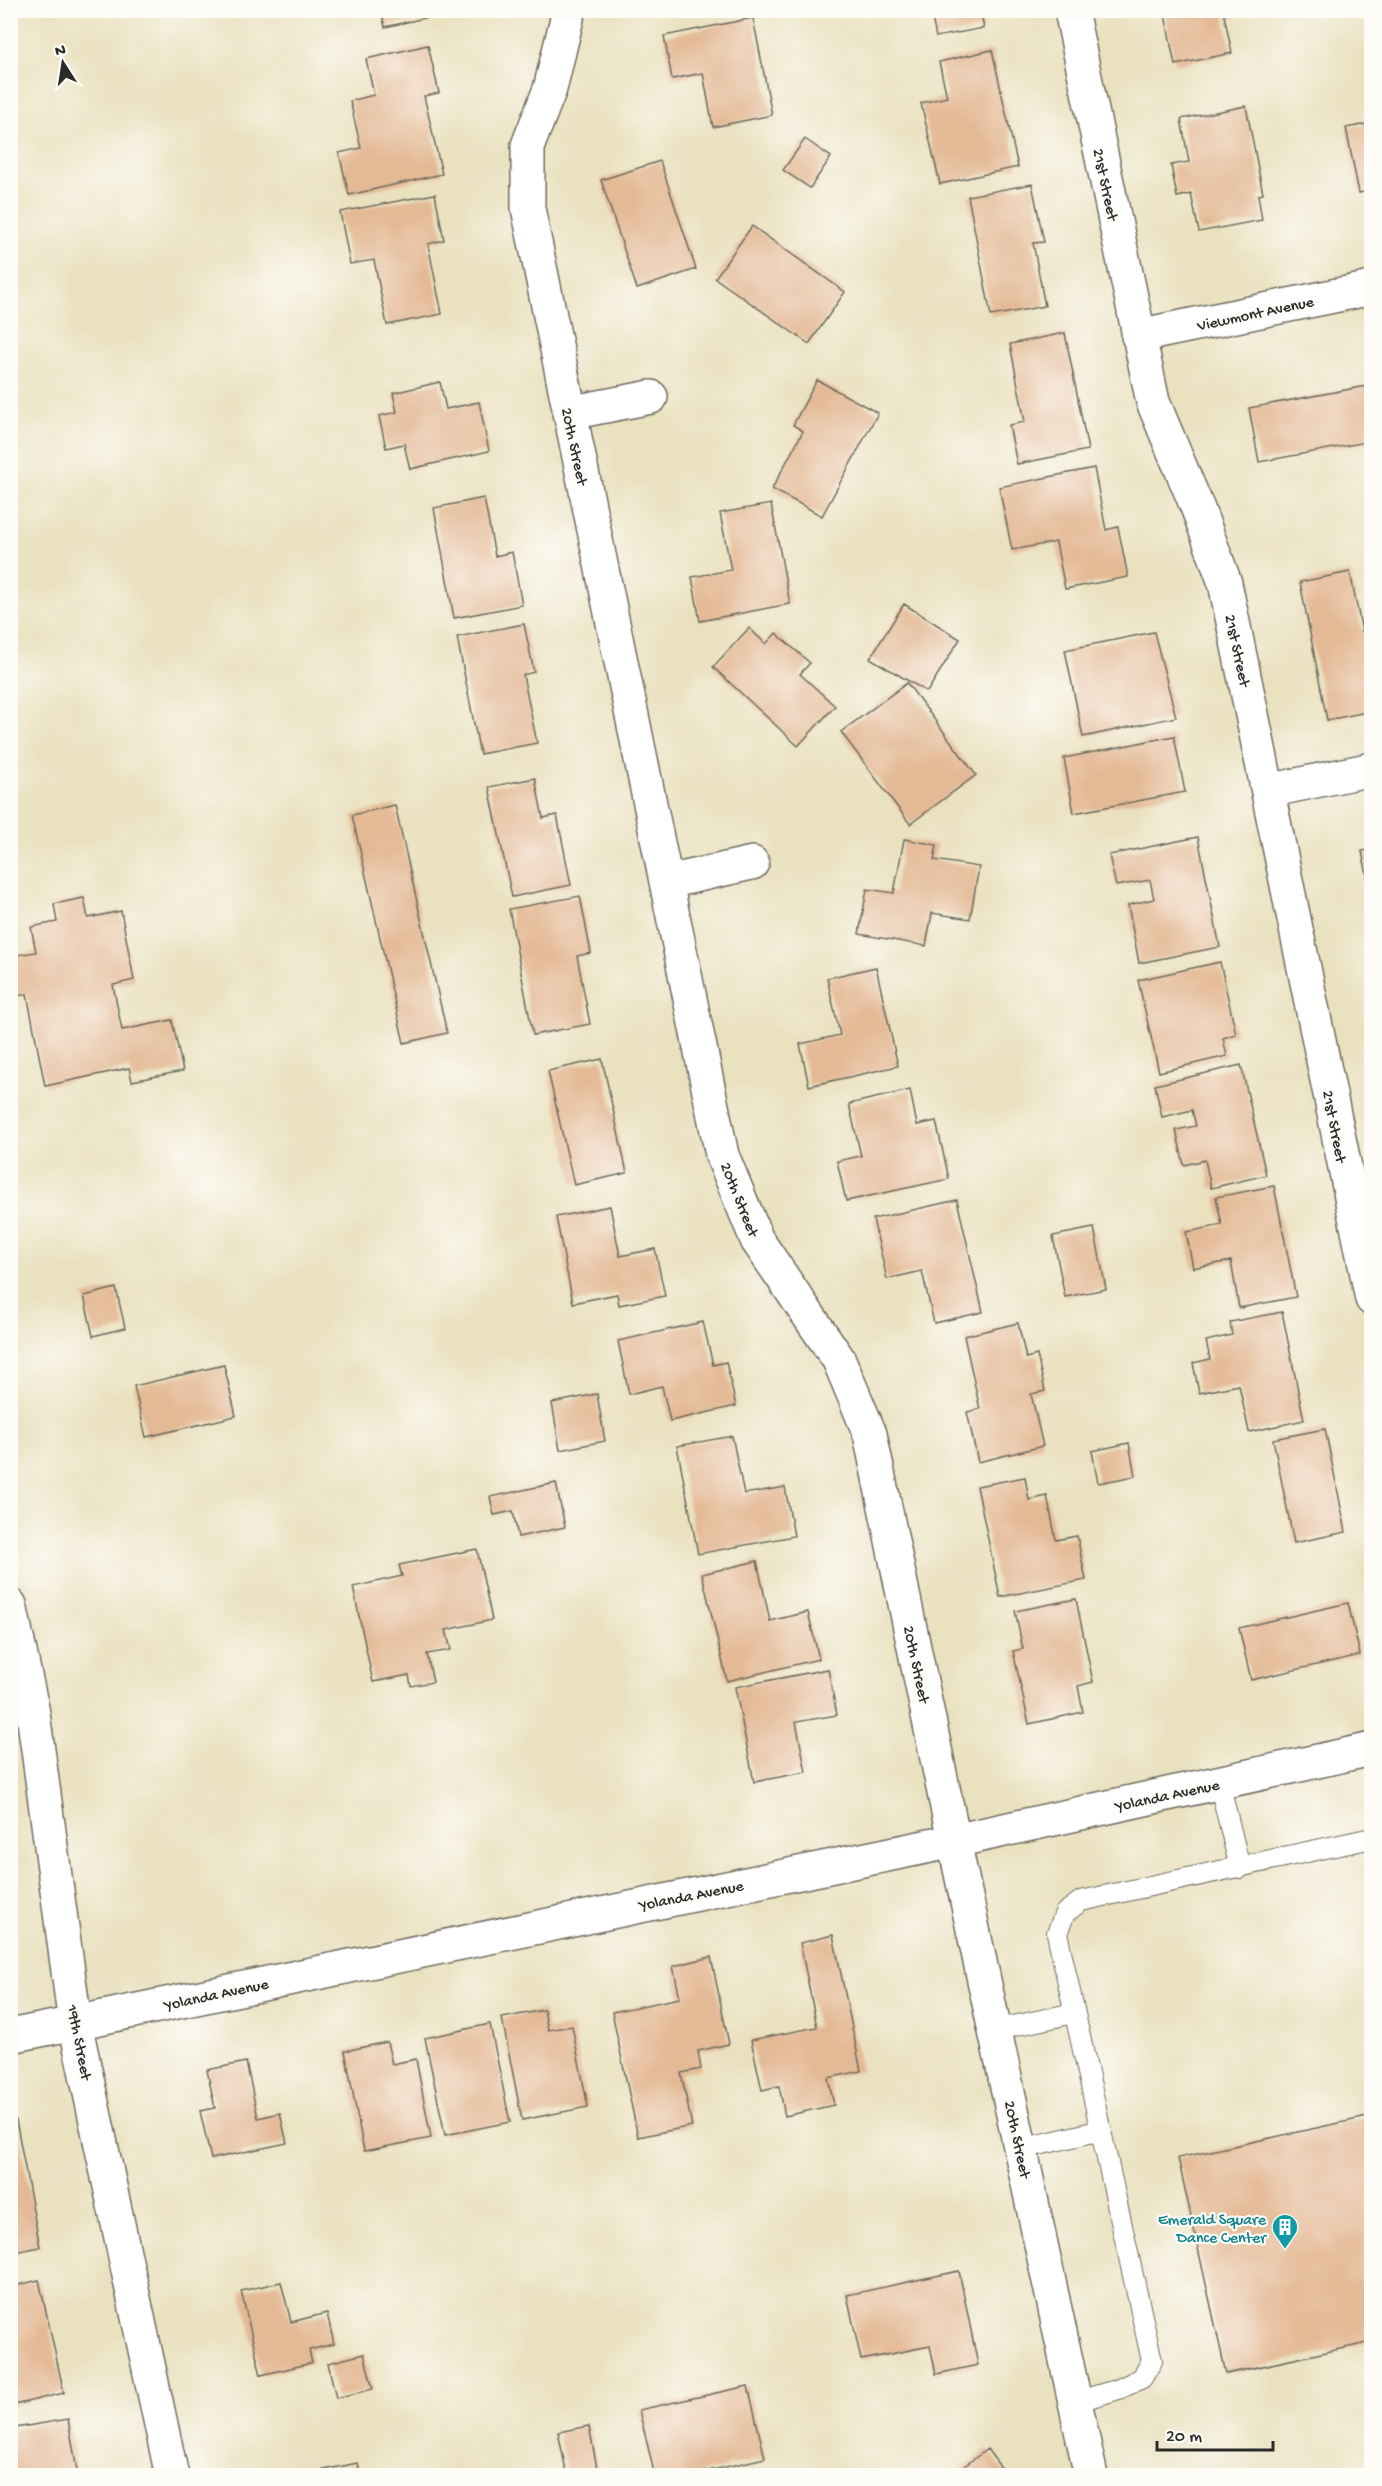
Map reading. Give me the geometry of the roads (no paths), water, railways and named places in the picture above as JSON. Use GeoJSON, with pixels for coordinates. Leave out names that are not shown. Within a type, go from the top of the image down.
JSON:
{"type":"FeatureCollection","features":[{"type":"Feature","properties":{"kind":"street","name":"20th Street"},"geometry":{"type":"LineString","coordinates":[[569,10],[550,89],[528,145],[528,208],[722,1155],[757,1240],[839,1360],[870,1434],[954,1840],[1091,2475]]}},
{"type":"Feature","properties":{"kind":"street","name":"21st Street"},"geometry":{"type":"LineString","coordinates":[[1071,10],[1153,402],[1198,509],[1225,583],[1367,1257],[1371,1299]]}},
{"type":"Feature","properties":{"kind":"street","name":"Viewmont Avenue"},"geometry":{"type":"LineString","coordinates":[[1138,336],[1371,288]]}},
{"type":"Feature","properties":{"kind":"street"},"geometry":{"type":"LineString","coordinates":[[569,413],[651,397]]}},
{"type":"Feature","properties":{"kind":"street"},"geometry":{"type":"LineString","coordinates":[[1268,791],[1371,769]]}},
{"type":"Feature","properties":{"kind":"street"},"geometry":{"type":"LineString","coordinates":[[667,882],[752,863]]}},
{"type":"Feature","properties":{"kind":"street","name":"19th Street"},"geometry":{"type":"LineString","coordinates":[[10,1605],[33,1713],[75,2023],[172,2475]]}},
{"type":"Feature","properties":{"kind":"street","name":"Yolanda Avenue"},"geometry":{"type":"LineString","coordinates":[[10,2036],[954,1840],[1371,1749]]}},
{"type":"Feature","properties":{"kind":"lane"},"geometry":{"type":"LineString","coordinates":[[1220,1782],[1240,1868]]}},
{"type":"Feature","properties":{"kind":"lane"},"geometry":{"type":"LineString","coordinates":[[1076,2402],[1119,2389],[1142,2378],[1152,2361],[1057,1933],[1065,1913],[1081,1901],[1371,1838]]}},
{"type":"Feature","properties":{"kind":"lane"},"geometry":{"type":"LineString","coordinates":[[995,2030],[1074,2013]]}},
{"type":"Feature","properties":{"kind":"lane"},"geometry":{"type":"LineString","coordinates":[[1021,2149],[1102,2130]]}},
{"type":"Feature","properties":{"kind":"place","name":"Emerald Square Dance Center"},"geometry":{"type":"Point","coordinates":[1285,2250]}}]}
